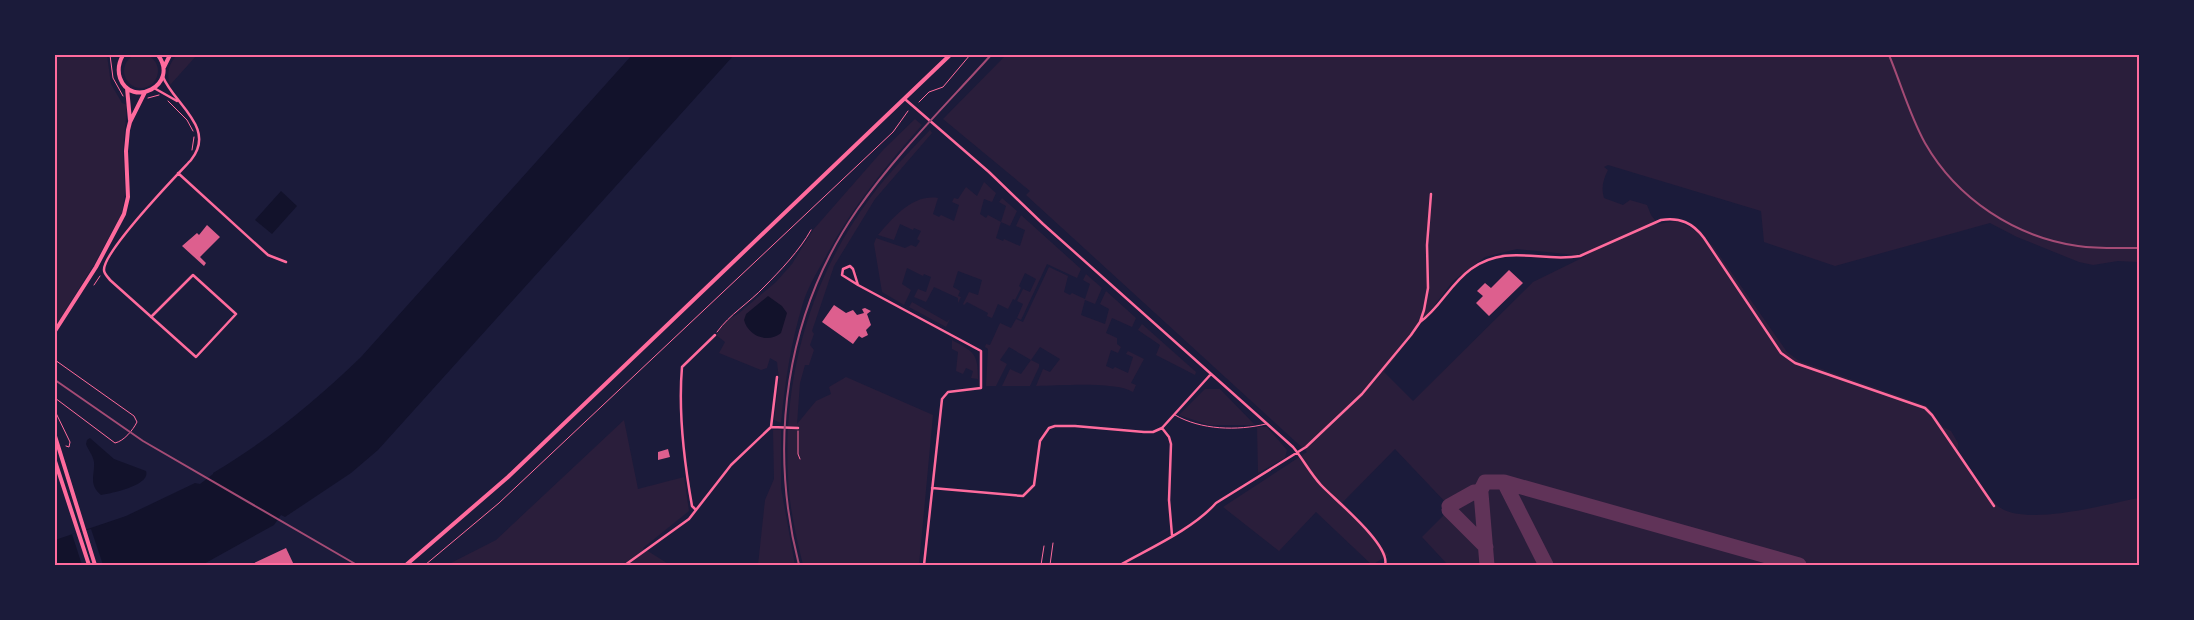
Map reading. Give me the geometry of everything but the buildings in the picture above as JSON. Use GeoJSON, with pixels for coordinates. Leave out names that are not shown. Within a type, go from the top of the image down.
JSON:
{"type":"FeatureCollection","features":[{"type":"Feature","properties":{"kind":"main road"},"geometry":{"type":"LineString","coordinates":[[117,55],[120,62]]}},
{"type":"Feature","properties":{"kind":"main road"},"geometry":{"type":"LineString","coordinates":[[55,331],[96,267],[124,214],[128,197],[126,151],[130,122],[127,88],[119,76],[120,62],[124,55]]}},
{"type":"Feature","properties":{"kind":"main road"},"geometry":{"type":"LineString","coordinates":[[158,55],[164,68]]}},
{"type":"Feature","properties":{"kind":"main road"},"geometry":{"type":"LineString","coordinates":[[127,88],[136,92],[145,92],[154,88],[163,77],[164,68],[170,55]]}},
{"type":"Feature","properties":{"kind":"main road"},"geometry":{"type":"LineString","coordinates":[[406,565],[508,477],[906,100],[950,55]]}},
{"type":"Feature","properties":{"kind":"main road"},"geometry":{"type":"LineString","coordinates":[[130,122],[145,92]]}},
{"type":"Feature","properties":{"kind":"main road"},"geometry":{"type":"LineString","coordinates":[[55,436],[95,565]]}},
{"type":"Feature","properties":{"kind":"main road"},"geometry":{"type":"LineString","coordinates":[[55,461],[89,565]]}},
{"type":"Feature","properties":{"kind":"main road"},"geometry":{"type":"LineString","coordinates":[[55,469],[60,476]]}},
{"type":"Feature","properties":{"kind":"street"},"geometry":{"type":"LineString","coordinates":[[151,317],[193,274],[236,314],[196,358],[110,280],[104,270],[127,230],[191,160],[198,148],[200,133],[192,117],[178,102],[163,77]]}},
{"type":"Feature","properties":{"kind":"street"},"geometry":{"type":"LineString","coordinates":[[154,88],[178,102]]}},
{"type":"Feature","properties":{"kind":"street"},"geometry":{"type":"LineString","coordinates":[[906,100],[1212,374],[1298,454],[1322,486],[1376,540],[1386,555],[1386,563]]}},
{"type":"Feature","properties":{"kind":"street"},"geometry":{"type":"LineString","coordinates":[[178,173],[268,255],[286,262]]}},
{"type":"Feature","properties":{"kind":"street"},"geometry":{"type":"LineString","coordinates":[[1420,322],[1428,288],[1428,245],[1432,194]]}},
{"type":"Feature","properties":{"kind":"street"},"geometry":{"type":"LineString","coordinates":[[1120,565],[1172,535],[1208,512],[1216,503],[1298,454],[1362,394],[1420,322],[1426,318],[1470,269],[1488,259],[1505,254],[1567,258],[1580,256],[1661,220],[1672,218],[1682,220],[1696,227],[1781,353],[1795,362],[1925,408],[1932,415],[1994,506]]}},
{"type":"Feature","properties":{"kind":"street"},"geometry":{"type":"LineString","coordinates":[[858,285],[853,269],[850,266],[843,269],[841,272],[844,278],[981,351],[981,388],[948,392],[942,399],[924,565]]}},
{"type":"Feature","properties":{"kind":"street"},"geometry":{"type":"LineString","coordinates":[[696,510],[692,506],[684,454],[680,384],[682,368],[715,335]]}},
{"type":"Feature","properties":{"kind":"street"},"geometry":{"type":"LineString","coordinates":[[932,488],[1023,496],[1034,485],[1040,441],[1049,428],[1055,426],[1075,426],[1150,432],[1162,428],[1212,374]]}},
{"type":"Feature","properties":{"kind":"street"},"geometry":{"type":"LineString","coordinates":[[625,565],[688,519],[731,465],[771,426],[777,377]]}},
{"type":"Feature","properties":{"kind":"street"},"geometry":{"type":"LineString","coordinates":[[771,426],[798,428]]}},
{"type":"Feature","properties":{"kind":"street"},"geometry":{"type":"LineString","coordinates":[[1162,428],[1172,444],[1169,500],[1172,535]]}},
{"type":"Feature","properties":{"kind":"lane"},"geometry":{"type":"LineString","coordinates":[[1174,415],[1209,427],[1252,427],[1266,424]]}},
{"type":"Feature","properties":{"kind":"lane"},"geometry":{"type":"LineString","coordinates":[[1050,565],[1053,543]]}},
{"type":"Feature","properties":{"kind":"lane"},"geometry":{"type":"LineString","coordinates":[[1041,565],[1044,546]]}},
{"type":"Feature","properties":{"kind":"path"},"geometry":{"type":"LineString","coordinates":[[919,102],[929,92],[943,87],[970,55]]}},
{"type":"Feature","properties":{"kind":"path"},"geometry":{"type":"LineString","coordinates":[[146,100],[152,96],[160,96]]}},
{"type":"Feature","properties":{"kind":"path"},"geometry":{"type":"LineString","coordinates":[[164,99],[180,112],[193,130],[194,143],[189,154],[191,160]]}},
{"type":"Feature","properties":{"kind":"path"},"geometry":{"type":"LineString","coordinates":[[425,565],[506,498],[893,132],[908,111]]}},
{"type":"Feature","properties":{"kind":"path"},"geometry":{"type":"LineString","coordinates":[[715,335],[727,318],[763,288],[800,247],[811,230]]}},
{"type":"Feature","properties":{"kind":"path"},"geometry":{"type":"LineString","coordinates":[[94,286],[104,270]]}},
{"type":"Feature","properties":{"kind":"path"},"geometry":{"type":"LineString","coordinates":[[55,360],[134,416],[137,422],[119,442],[115,443],[55,398]]}},
{"type":"Feature","properties":{"kind":"path"},"geometry":{"type":"LineString","coordinates":[[55,411],[65,428],[70,442],[69,447],[66,446]]}},
{"type":"Feature","properties":{"kind":"path"},"geometry":{"type":"LineString","coordinates":[[798,428],[798,454],[800,459]]}},
{"type":"Feature","properties":{"kind":"path"},"geometry":{"type":"LineString","coordinates":[[429,565],[430,561]]}},
{"type":"Feature","properties":{"kind":"shaded area"},"geometry":{"type":"Polygon","coordinates":[[[141,54],[153,59],[158,71],[153,83],[141,88],[129,83],[124,71],[129,59],[141,54]]]}},
{"type":"Feature","properties":{"kind":"shaded area"},"geometry":{"type":"Polygon","coordinates":[[[55,55],[107,55],[111,84],[122,103],[127,105],[123,151],[125,193],[122,213],[95,263],[55,327],[55,55]]]}},
{"type":"Feature","properties":{"kind":"shaded area"},"geometry":{"type":"Polygon","coordinates":[[[177,55],[197,55],[170,85],[169,69],[177,55]]]}},
{"type":"Feature","properties":{"kind":"shaded area"},"geometry":{"type":"Polygon","coordinates":[[[632,55],[734,55],[378,450],[351,473],[285,517],[281,515],[274,525],[202,565],[55,565],[55,540],[126,516],[195,483],[200,484],[213,473],[254,447],[326,389],[361,357],[632,55]]]}},
{"type":"Feature","properties":{"kind":"shaded area"},"geometry":{"type":"Polygon","coordinates":[[[1006,55],[2139,55],[2139,262],[2118,261],[2093,265],[2079,262],[2017,237],[1990,223],[1835,266],[1764,242],[1761,211],[1608,165],[1604,167],[1608,170],[1604,180],[1603,194],[1604,198],[1623,205],[1630,200],[1647,205],[1651,215],[1658,224],[1677,221],[1692,228],[1713,246],[1787,352],[1799,361],[1927,406],[1943,427],[1951,431],[1958,443],[1958,451],[1999,507],[2012,513],[2047,515],[2088,509],[2139,498],[2139,565],[1448,565],[1422,537],[1449,510],[1449,506],[1395,449],[1342,503],[1388,555],[1372,565],[1316,512],[1279,551],[1223,507],[1307,452],[1026,195],[1030,191],[943,119],[1006,55]],[[1517,249],[1485,257],[1453,281],[1384,372],[1413,401],[1533,282],[1586,256],[1517,249]]]}},
{"type":"Feature","properties":{"kind":"shaded area"},"geometry":{"type":"Polygon","coordinates":[[[915,119],[922,125],[857,205],[810,285],[803,303],[792,347],[781,423],[774,420],[779,380],[777,362],[770,358],[767,368],[761,370],[719,353],[725,342],[716,335],[727,320],[738,314],[776,282],[792,264],[813,230],[884,149],[915,119]]]}},
{"type":"Feature","properties":{"kind":"shaded area"},"geometry":{"type":"Polygon","coordinates":[[[930,130],[932,133],[875,199],[834,266],[812,331],[814,334],[810,345],[814,350],[809,365],[805,365],[800,383],[797,424],[816,401],[831,394],[829,387],[846,377],[933,415],[919,565],[803,565],[795,532],[790,498],[788,439],[790,402],[796,365],[805,330],[816,295],[849,229],[884,180],[930,130]]]}},
{"type":"Feature","properties":{"kind":"shaded area"},"geometry":{"type":"Polygon","coordinates":[[[984,182],[996,193],[992,202],[984,199],[980,214],[986,218],[988,215],[1001,222],[996,238],[1003,241],[1004,239],[1020,246],[1025,230],[1016,226],[1021,215],[1081,269],[1077,278],[1047,264],[1021,320],[1017,318],[1023,304],[1017,301],[1023,289],[1030,292],[1036,279],[1025,273],[1015,300],[1013,299],[1008,309],[998,304],[992,318],[987,316],[988,313],[967,302],[963,304],[969,292],[978,295],[982,280],[958,271],[953,287],[960,291],[958,296],[961,297],[958,303],[958,298],[934,287],[926,302],[914,297],[918,289],[926,292],[931,277],[924,274],[923,276],[907,268],[902,284],[911,290],[904,305],[882,292],[874,244],[876,238],[905,248],[911,245],[916,247],[920,241],[917,239],[921,231],[914,228],[913,230],[900,224],[894,240],[878,235],[890,221],[912,203],[929,198],[938,198],[933,214],[939,217],[941,215],[954,221],[959,205],[952,202],[954,198],[958,199],[966,187],[977,196],[984,182]]]}},
{"type":"Feature","properties":{"kind":"shaded area"},"geometry":{"type":"Polygon","coordinates":[[[281,191],[297,206],[272,234],[255,220],[281,191]]]}},
{"type":"Feature","properties":{"kind":"shaded area"},"geometry":{"type":"Polygon","coordinates":[[[1002,198],[1017,211],[1010,226],[1001,222],[1006,206],[999,202],[1002,198]]]}},
{"type":"Feature","properties":{"kind":"shaded area"},"geometry":{"type":"Polygon","coordinates":[[[1049,267],[1068,276],[1064,292],[1070,295],[1072,293],[1085,299],[1090,284],[1083,280],[1086,274],[1102,288],[1095,304],[1085,300],[1081,315],[1105,324],[1109,309],[1100,304],[1106,291],[1136,318],[1132,327],[1112,318],[1106,333],[1117,338],[1117,344],[1121,347],[1118,353],[1111,350],[1106,366],[1113,369],[1115,367],[1128,373],[1133,357],[1126,354],[1128,351],[1144,359],[1131,383],[1136,385],[1133,392],[1113,386],[1100,385],[1036,386],[1043,369],[1050,372],[1060,359],[1040,347],[1031,360],[1009,347],[1000,360],[1007,364],[996,386],[986,386],[988,349],[985,347],[986,344],[990,345],[1000,323],[1011,328],[1016,319],[1023,322],[1049,267]]]}},
{"type":"Feature","properties":{"kind":"shaded area"},"geometry":{"type":"Polygon","coordinates":[[[768,296],[782,306],[787,313],[781,333],[765,338],[754,334],[746,326],[744,320],[746,314],[768,296]]]}},
{"type":"Feature","properties":{"kind":"shaded area"},"geometry":{"type":"Polygon","coordinates":[[[912,302],[947,322],[950,319],[946,327],[909,307],[912,302]]]}},
{"type":"Feature","properties":{"kind":"shaded area"},"geometry":{"type":"Polygon","coordinates":[[[1142,324],[1196,372],[1195,375],[1156,355],[1160,345],[1138,330],[1142,324]]]}},
{"type":"Feature","properties":{"kind":"shaded area"},"geometry":{"type":"Polygon","coordinates":[[[952,340],[970,351],[976,358],[978,379],[971,378],[973,371],[966,368],[963,374],[956,371],[958,352],[952,349],[952,340]]]}},
{"type":"Feature","properties":{"kind":"shaded area"},"geometry":{"type":"Polygon","coordinates":[[[1031,360],[1039,364],[1039,367],[1030,386],[1002,386],[1010,369],[1021,374],[1031,360]]]}},
{"type":"Feature","properties":{"kind":"shaded area"},"geometry":{"type":"Polygon","coordinates":[[[1205,389],[1220,389],[1255,425],[1209,425],[1179,415],[1205,389]]]}},
{"type":"Feature","properties":{"kind":"shaded area"},"geometry":{"type":"Polygon","coordinates":[[[624,420],[638,489],[684,477],[689,511],[643,548],[670,565],[447,565],[496,540],[624,420]]]}},
{"type":"Feature","properties":{"kind":"shaded area"},"geometry":{"type":"Polygon","coordinates":[[[1257,427],[1267,427],[1287,450],[1285,458],[1258,473],[1257,427]]]}},
{"type":"Feature","properties":{"kind":"shaded area"},"geometry":{"type":"Polygon","coordinates":[[[773,430],[781,430],[781,488],[795,565],[758,565],[765,500],[774,479],[773,430]]]}},
{"type":"Feature","properties":{"kind":"shaded area"},"geometry":{"type":"Polygon","coordinates":[[[90,438],[114,459],[146,471],[146,476],[130,488],[101,495],[93,483],[94,462],[86,444],[90,438]]]}},
{"type":"Feature","properties":{"kind":"pier"},"geometry":{"type":"Polygon","coordinates":[[[91,529],[103,565],[82,565],[72,534],[91,529]]]}},
{"type":"Feature","properties":{"kind":"taxiway"},"geometry":{"type":"LineString","coordinates":[[1480,492],[1485,482],[1504,482],[1799,565]]}},
{"type":"Feature","properties":{"kind":"taxiway"},"geometry":{"type":"LineString","coordinates":[[1504,482],[1546,565]]}},
{"type":"Feature","properties":{"kind":"taxiway"},"geometry":{"type":"LineString","coordinates":[[1449,506],[1474,492],[1481,493],[1487,565]]}},
{"type":"Feature","properties":{"kind":"taxiway"},"geometry":{"type":"LineString","coordinates":[[1449,510],[1486,547]]}},
{"type":"Feature","properties":{"kind":"railway"},"geometry":{"type":"LineString","coordinates":[[799,565],[790,519],[785,473],[785,427],[789,381],[799,336],[813,292],[833,250],[872,189],[922,130],[991,55]]}},
{"type":"Feature","properties":{"kind":"railway"},"geometry":{"type":"LineString","coordinates":[[1889,55],[1910,111],[1925,143],[1938,163],[1971,198],[2010,224],[2032,234],[2055,241],[2093,248],[2139,248]]}},
{"type":"Feature","properties":{"kind":"railway"},"geometry":{"type":"LineString","coordinates":[[55,380],[143,441],[357,565]]}}]}
